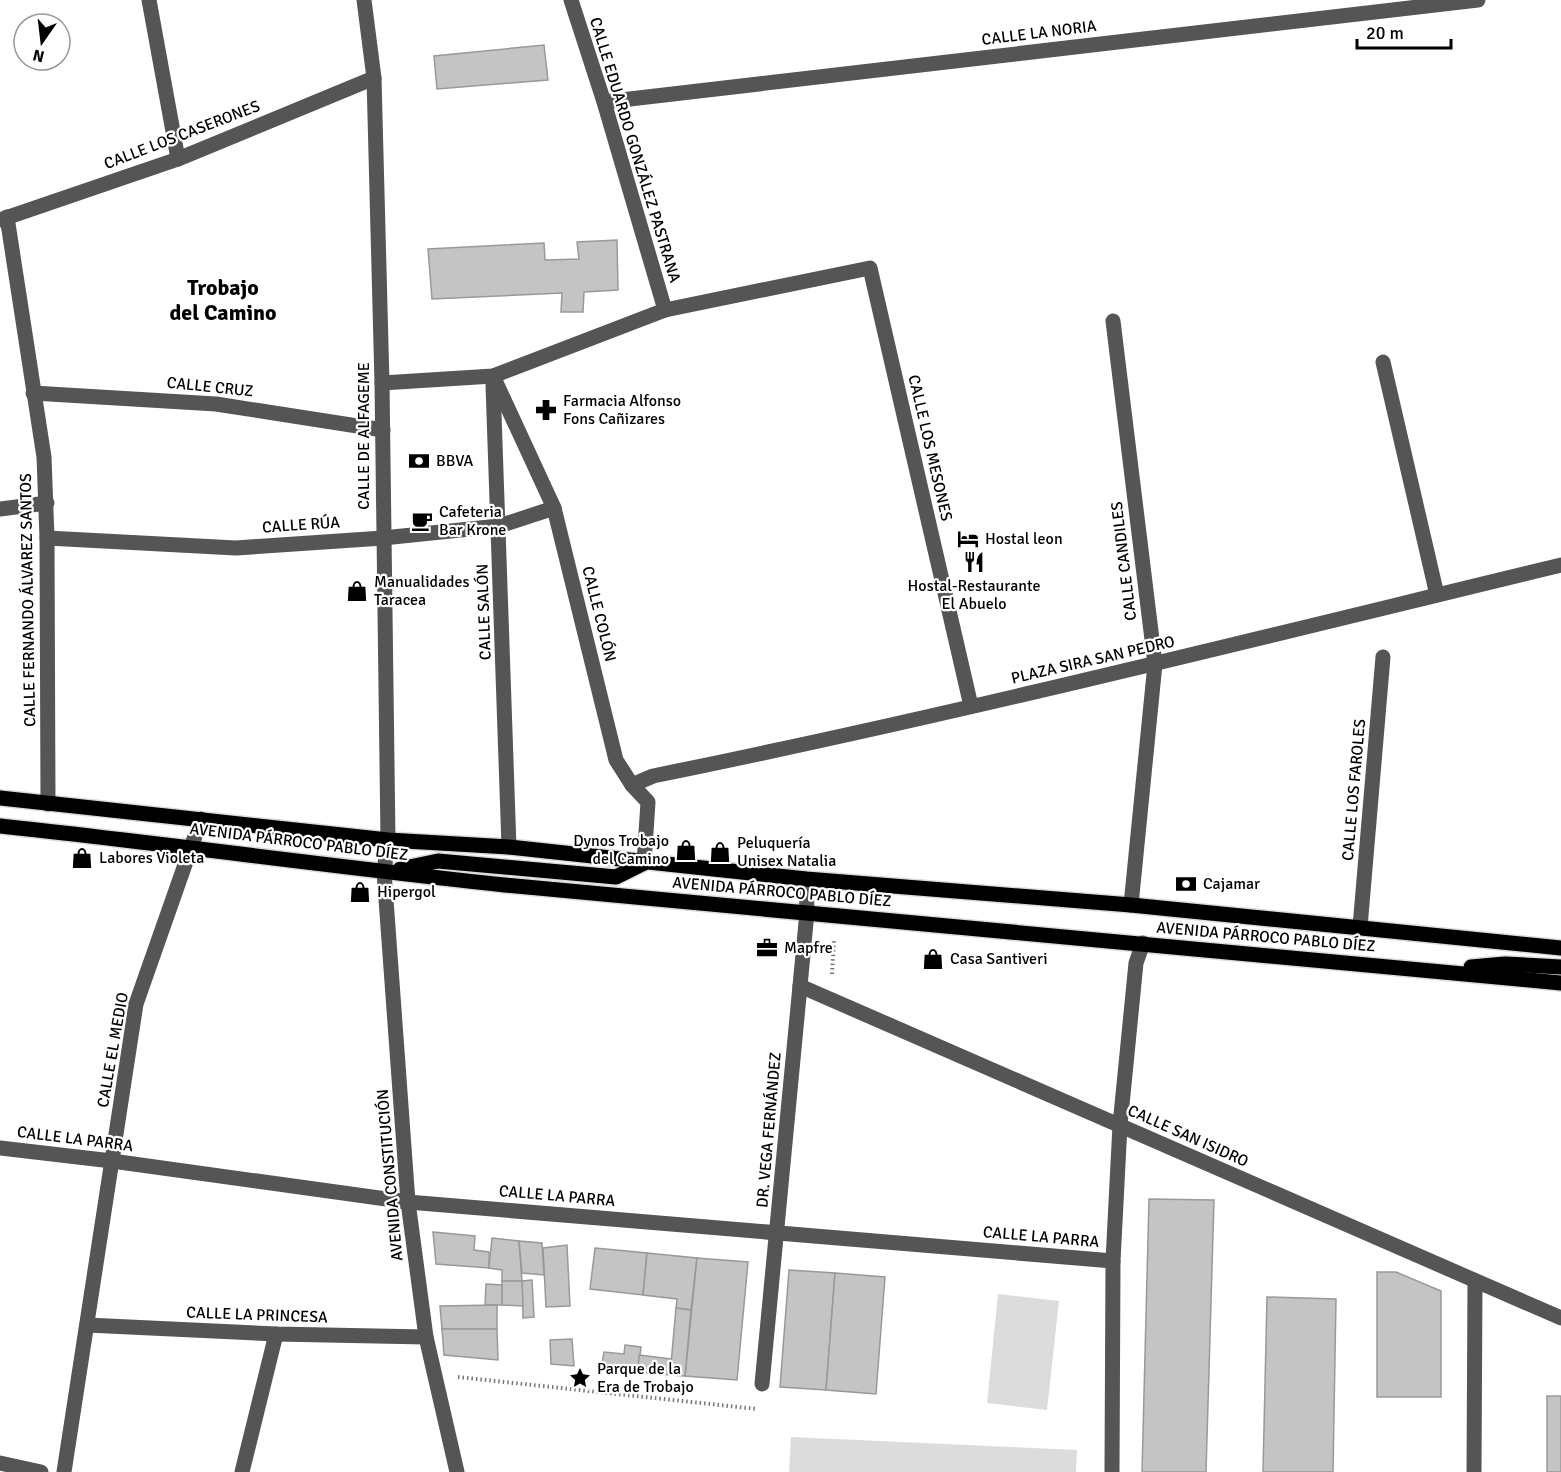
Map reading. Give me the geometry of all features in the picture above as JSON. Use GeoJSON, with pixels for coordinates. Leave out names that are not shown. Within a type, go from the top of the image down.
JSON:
{"type":"FeatureCollection","features":[{"type":"Feature","properties":{"kind":"main road","name":"AVENIDA PÁRROCO PABLO DÍEZ"},"geometry":{"type":"LineString","coordinates":[[0,798],[388,840],[509,847],[806,879],[1131,905],[1561,948]]}},
{"type":"Feature","properties":{"kind":"main road","name":"AVENIDA PÁRROCO PABLO DÍEZ"},"geometry":{"type":"LineString","coordinates":[[0,826],[192,846],[384,872],[1561,983]]}},
{"type":"Feature","properties":{"kind":"main road"},"geometry":{"type":"LineString","coordinates":[[384,872],[438,861],[616,877],[644,862]]}},
{"type":"Feature","properties":{"kind":"main road"},"geometry":{"type":"LineString","coordinates":[[1439,971],[1506,964],[1561,967]]}},
{"type":"Feature","properties":{"kind":"street"},"geometry":{"type":"LineString","coordinates":[[149,0],[178,159]]}},
{"type":"Feature","properties":{"kind":"street","name":"CALLE DE ALFAGEME"},"geometry":{"type":"LineString","coordinates":[[364,0],[374,78],[382,383],[388,840],[384,872]]}},
{"type":"Feature","properties":{"kind":"street","name":"CALLE EDUARDO GONZÁLEZ PASTRANA"},"geometry":{"type":"LineString","coordinates":[[571,0],[604,102],[665,310]]}},
{"type":"Feature","properties":{"kind":"street","name":"CALLE LA NORIA"},"geometry":{"type":"LineString","coordinates":[[604,102],[1478,0]]}},
{"type":"Feature","properties":{"kind":"street","name":"CALLE LOS CASERONES"},"geometry":{"type":"LineString","coordinates":[[4,218],[178,159],[374,78]]}},
{"type":"Feature","properties":{"kind":"street","name":"CALLE FERNANDO ÁLVAREZ SANTOS"},"geometry":{"type":"LineString","coordinates":[[4,218],[44,457],[47,503],[48,804]]}},
{"type":"Feature","properties":{"kind":"street","name":"CALLE EDUARDO GONZÁLEZ PASTRANA"},"geometry":{"type":"LineString","coordinates":[[382,383],[493,376],[665,310],[870,268]]}},
{"type":"Feature","properties":{"kind":"street","name":"CALLE LOS MESONES"},"geometry":{"type":"LineString","coordinates":[[870,268],[971,706]]}},
{"type":"Feature","properties":{"kind":"street","name":"CALLE CANDILES"},"geometry":{"type":"LineString","coordinates":[[1113,321],[1155,664],[1131,905]]}},
{"type":"Feature","properties":{"kind":"street"},"geometry":{"type":"LineString","coordinates":[[1383,362],[1437,595]]}},
{"type":"Feature","properties":{"kind":"street","name":"CALLE COLÓN"},"geometry":{"type":"LineString","coordinates":[[493,376],[554,508],[616,760],[632,785],[648,802],[644,862]]}},
{"type":"Feature","properties":{"kind":"street","name":"CALLE SALÓN"},"geometry":{"type":"LineString","coordinates":[[493,376],[509,847]]}},
{"type":"Feature","properties":{"kind":"street","name":"CALLE CRUZ"},"geometry":{"type":"LineString","coordinates":[[33,393],[216,404],[383,430]]}},
{"type":"Feature","properties":{"kind":"street"},"geometry":{"type":"LineString","coordinates":[[0,509],[47,503]]}},
{"type":"Feature","properties":{"kind":"street","name":"CALLE RÚA"},"geometry":{"type":"LineString","coordinates":[[47,538],[236,548],[383,538],[499,526],[554,508]]}},
{"type":"Feature","properties":{"kind":"street","name":"PLAZA SIRA SAN PEDRO"},"geometry":{"type":"LineString","coordinates":[[632,785],[653,776],[809,744],[1155,664],[1561,565]]}},
{"type":"Feature","properties":{"kind":"street","name":"CALLE LOS FAROLES"},"geometry":{"type":"LineString","coordinates":[[1360,927],[1383,657]]}},
{"type":"Feature","properties":{"kind":"street","name":"CALLE EL MEDIO"},"geometry":{"type":"LineString","coordinates":[[64,1472],[136,1004],[201,819]]}},
{"type":"Feature","properties":{"kind":"street","name":"AVENIDA CONSTITUCIÓN"},"geometry":{"type":"LineString","coordinates":[[384,872],[408,1202],[426,1337],[457,1472]]}},
{"type":"Feature","properties":{"kind":"street","name":"DR. VEGA FERNÁNDEZ"},"geometry":{"type":"LineString","coordinates":[[762,1384],[807,912],[806,879]]}},
{"type":"Feature","properties":{"kind":"street"},"geometry":{"type":"LineString","coordinates":[[1112,1472],[1113,1261],[1120,1125],[1136,963],[1143,943]]}},
{"type":"Feature","properties":{"kind":"street","name":"CALLE SAN ISIDRO"},"geometry":{"type":"LineString","coordinates":[[800,986],[1561,1318]]}},
{"type":"Feature","properties":{"kind":"street","name":"CALLE LA PARRA"},"geometry":{"type":"LineString","coordinates":[[0,1148],[112,1161],[408,1202],[1113,1261]]}},
{"type":"Feature","properties":{"kind":"street"},"geometry":{"type":"LineString","coordinates":[[1474,1472],[1475,1281]]}},
{"type":"Feature","properties":{"kind":"street","name":"CALLE LA PRINCESA"},"geometry":{"type":"LineString","coordinates":[[87,1325],[276,1334],[426,1337]]}},
{"type":"Feature","properties":{"kind":"street"},"geometry":{"type":"LineString","coordinates":[[242,1472],[276,1334]]}},
{"type":"Feature","properties":{"kind":"street"},"geometry":{"type":"LineString","coordinates":[[0,1463],[40,1472]]}},
{"type":"Feature","properties":{"kind":"path"},"geometry":{"type":"LineString","coordinates":[[830,999],[834,937]]}},
{"type":"Feature","properties":{"kind":"path"},"geometry":{"type":"LineString","coordinates":[[435,1375],[766,1410]]}},
{"type":"Feature","properties":{"kind":"shaded area"},"geometry":{"type":"Polygon","coordinates":[[[998,1294],[1059,1301],[1047,1410],[987,1403],[998,1294]]]}},
{"type":"Feature","properties":{"kind":"shaded area"},"geometry":{"type":"Polygon","coordinates":[[[791,1437],[1077,1450],[1076,1472],[789,1472],[791,1437]]]}},
{"type":"Feature","properties":{"kind":"building"},"geometry":{"type":"Polygon","coordinates":[[[544,45],[548,80],[437,89],[434,56],[544,45]]]}},
{"type":"Feature","properties":{"kind":"building"},"geometry":{"type":"Polygon","coordinates":[[[617,240],[618,290],[584,292],[583,312],[561,312],[562,293],[432,299],[428,249],[544,243],[545,260],[579,259],[577,242],[617,240]]]}},
{"type":"Feature","properties":{"kind":"building"},"geometry":{"type":"Polygon","coordinates":[[[1149,1199],[1214,1200],[1206,1472],[1142,1472],[1149,1199]]]}},
{"type":"Feature","properties":{"kind":"building"},"geometry":{"type":"Polygon","coordinates":[[[433,1232],[475,1236],[474,1250],[489,1252],[489,1268],[436,1264],[433,1232]]]}},
{"type":"Feature","properties":{"kind":"building"},"geometry":{"type":"Polygon","coordinates":[[[492,1238],[519,1241],[522,1281],[502,1281],[502,1270],[489,1268],[492,1238]]]}},
{"type":"Feature","properties":{"kind":"building"},"geometry":{"type":"Polygon","coordinates":[[[519,1241],[542,1243],[544,1275],[522,1273],[519,1241]]]}},
{"type":"Feature","properties":{"kind":"building"},"geometry":{"type":"Polygon","coordinates":[[[567,1245],[570,1306],[546,1307],[543,1248],[567,1245]]]}},
{"type":"Feature","properties":{"kind":"building"},"geometry":{"type":"Polygon","coordinates":[[[595,1248],[647,1253],[643,1295],[590,1289],[595,1248]]]}},
{"type":"Feature","properties":{"kind":"building"},"geometry":{"type":"Polygon","coordinates":[[[647,1253],[697,1258],[691,1310],[676,1308],[677,1299],[643,1295],[647,1253]]]}},
{"type":"Feature","properties":{"kind":"building"},"geometry":{"type":"Polygon","coordinates":[[[697,1258],[748,1262],[737,1380],[685,1376],[697,1258]]]}},
{"type":"Feature","properties":{"kind":"building"},"geometry":{"type":"Polygon","coordinates":[[[789,1270],[835,1273],[826,1390],[780,1387],[789,1270]]]}},
{"type":"Feature","properties":{"kind":"building"},"geometry":{"type":"Polygon","coordinates":[[[1377,1272],[1396,1272],[1441,1291],[1441,1397],[1377,1397],[1377,1272]]]}},
{"type":"Feature","properties":{"kind":"building"},"geometry":{"type":"Polygon","coordinates":[[[835,1273],[885,1277],[876,1394],[826,1390],[835,1273]]]}},
{"type":"Feature","properties":{"kind":"building"},"geometry":{"type":"Polygon","coordinates":[[[532,1280],[534,1317],[523,1318],[522,1281],[532,1280]]]}},
{"type":"Feature","properties":{"kind":"building"},"geometry":{"type":"Polygon","coordinates":[[[502,1281],[522,1281],[523,1306],[502,1305],[502,1281]]]}},
{"type":"Feature","properties":{"kind":"building"},"geometry":{"type":"Polygon","coordinates":[[[486,1284],[502,1285],[502,1305],[485,1305],[486,1284]]]}},
{"type":"Feature","properties":{"kind":"building"},"geometry":{"type":"Polygon","coordinates":[[[1267,1297],[1336,1299],[1333,1472],[1263,1472],[1267,1297]]]}},
{"type":"Feature","properties":{"kind":"building"},"geometry":{"type":"Polygon","coordinates":[[[497,1305],[497,1329],[442,1329],[440,1306],[497,1305]]]}},
{"type":"Feature","properties":{"kind":"building"},"geometry":{"type":"Polygon","coordinates":[[[676,1308],[691,1310],[685,1376],[670,1375],[676,1308]]]}},
{"type":"Feature","properties":{"kind":"building"},"geometry":{"type":"Polygon","coordinates":[[[442,1329],[497,1329],[498,1360],[444,1355],[442,1329]]]}},
{"type":"Feature","properties":{"kind":"building"},"geometry":{"type":"Polygon","coordinates":[[[572,1339],[574,1366],[551,1364],[550,1340],[572,1339]]]}},
{"type":"Feature","properties":{"kind":"building"},"geometry":{"type":"Polygon","coordinates":[[[625,1345],[641,1347],[638,1372],[601,1369],[604,1352],[624,1354],[625,1345]]]}},
{"type":"Feature","properties":{"kind":"building"},"geometry":{"type":"Polygon","coordinates":[[[639,1355],[671,1359],[670,1375],[638,1372],[639,1355]]]}},
{"type":"Feature","properties":{"kind":"building"},"geometry":{"type":"Polygon","coordinates":[[[1547,1396],[1561,1396],[1561,1472],[1547,1472],[1547,1396]]]}},
{"type":"Feature","properties":{"kind":"place","name":"Farmacia Alfonso Fons Cañizares"},"geometry":{"type":"Point","coordinates":[546,410]}},
{"type":"Feature","properties":{"kind":"place","name":"BBVA"},"geometry":{"type":"Point","coordinates":[419,461]}},
{"type":"Feature","properties":{"kind":"place","name":"Cafeteria Bar Krone"},"geometry":{"type":"Point","coordinates":[422,521]}},
{"type":"Feature","properties":{"kind":"place","name":"Hostal leon"},"geometry":{"type":"Point","coordinates":[968,539]}},
{"type":"Feature","properties":{"kind":"place","name":"Hostal-Restaurante El Abuelo"},"geometry":{"type":"Point","coordinates":[974,562]}},
{"type":"Feature","properties":{"kind":"place","name":"Manualidades Taracea"},"geometry":{"type":"Point","coordinates":[357,591]}},
{"type":"Feature","properties":{"kind":"place","name":"Dynos Trobajo del Camino"},"geometry":{"type":"Point","coordinates":[686,850]}},
{"type":"Feature","properties":{"kind":"place","name":"Peluquería Unisex Natalia"},"geometry":{"type":"Point","coordinates":[720,852]}},
{"type":"Feature","properties":{"kind":"place","name":"Labores Violeta"},"geometry":{"type":"Point","coordinates":[82,858]}},
{"type":"Feature","properties":{"kind":"place","name":"Cajamar"},"geometry":{"type":"Point","coordinates":[1186,884]}},
{"type":"Feature","properties":{"kind":"place","name":"Hipergol"},"geometry":{"type":"Point","coordinates":[360,892]}},
{"type":"Feature","properties":{"kind":"place","name":"Mapfre"},"geometry":{"type":"Point","coordinates":[767,948]}},
{"type":"Feature","properties":{"kind":"place","name":"Casa Santiveri"},"geometry":{"type":"Point","coordinates":[933,959]}},
{"type":"Feature","properties":{"kind":"place","name":"Parque de la Era de Trobajo"},"geometry":{"type":"Point","coordinates":[580,1378]}},
{"type":"Feature","properties":{"kind":"district","name":"Trobajo del Camino"},"geometry":{"type":"Point","coordinates":[223,300]}}]}
